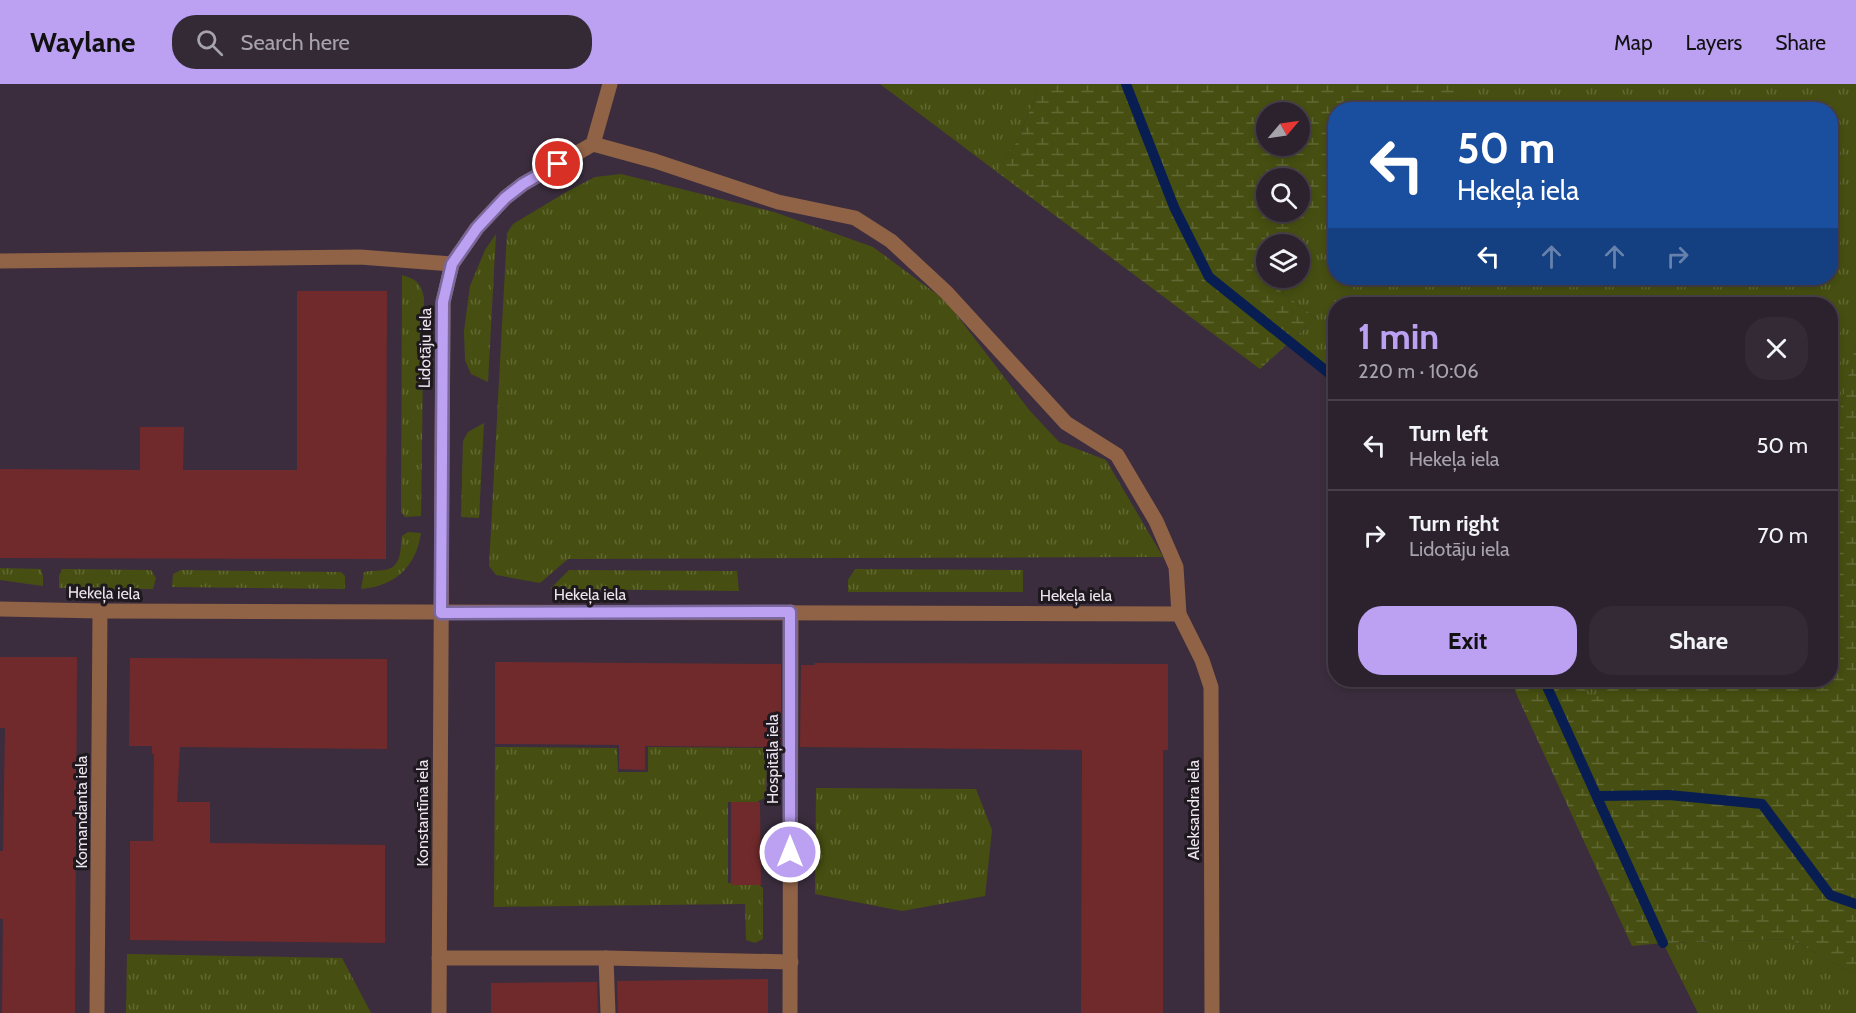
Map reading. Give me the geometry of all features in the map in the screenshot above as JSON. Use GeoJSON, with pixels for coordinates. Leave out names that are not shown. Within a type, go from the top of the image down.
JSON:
{"type":"FeatureCollection","features":[{"type":"Feature","properties":{"kind":"street"},"geometry":{"type":"LineString","coordinates":[[609,84],[593,144],[655,161],[778,202],[855,218],[891,241],[947,293],[1066,423],[1118,455],[1156,521],[1176,567],[1179,614]]}},
{"type":"Feature","properties":{"kind":"street","name":"Lidotāju iela"},"geometry":{"type":"LineString","coordinates":[[441,613],[443,302],[452,264],[477,228],[505,198],[523,184],[593,144]]}},
{"type":"Feature","properties":{"kind":"street"},"geometry":{"type":"LineString","coordinates":[[0,261],[360,257],[452,264]]}},
{"type":"Feature","properties":{"kind":"street","name":"Hekeļa iela"},"geometry":{"type":"LineString","coordinates":[[0,609],[441,613],[1179,614]]}},
{"type":"Feature","properties":{"kind":"street","name":"Komandanta iela"},"geometry":{"type":"LineString","coordinates":[[97,1013],[100,611]]}},
{"type":"Feature","properties":{"kind":"street","name":"Hospitāļa iela"},"geometry":{"type":"LineString","coordinates":[[790,612],[790,1013]]}},
{"type":"Feature","properties":{"kind":"street","name":"Konstantīna iela"},"geometry":{"type":"LineString","coordinates":[[439,1013],[441,613]]}},
{"type":"Feature","properties":{"kind":"street","name":"Aleksandra iela"},"geometry":{"type":"LineString","coordinates":[[1179,614],[1202,660],[1211,687],[1212,1013]]}},
{"type":"Feature","properties":{"kind":"street"},"geometry":{"type":"LineString","coordinates":[[439,958],[606,958],[791,962]]}},
{"type":"Feature","properties":{"kind":"street"},"geometry":{"type":"LineString","coordinates":[[606,958],[608,1013]]}},
{"type":"Feature","properties":{"kind":"green space"},"geometry":{"type":"Polygon","coordinates":[[[880,84],[1037,84],[1037,92],[1018,140],[997,172],[880,84]]]}},
{"type":"Feature","properties":{"kind":"green space"},"geometry":{"type":"Polygon","coordinates":[[[1037,84],[1473,84],[1451,102],[1328,102],[1328,205],[1310,220],[1310,168],[1256,168],[1256,222],[1307,222],[1293,234],[1256,234],[1256,265],[1251,269],[1256,273],[1256,288],[1276,288],[1316,318],[1260,369],[997,172],[1018,140],[1037,92],[1037,84]]]}},
{"type":"Feature","properties":{"kind":"green space"},"geometry":{"type":"Polygon","coordinates":[[[1473,84],[1856,84],[1856,343],[1838,418],[1838,297],[1328,297],[1328,373],[1289,343],[1316,318],[1276,288],[1310,288],[1310,234],[1293,234],[1328,205],[1328,285],[1838,285],[1838,102],[1451,102],[1473,84]]]}},
{"type":"Feature","properties":{"kind":"green space"},"geometry":{"type":"Polygon","coordinates":[[[621,174],[774,212],[873,247],[946,301],[1030,411],[1059,442],[1106,460],[1163,557],[568,559],[540,583],[496,575],[489,566],[507,233],[513,224],[595,177],[621,174]]]}},
{"type":"Feature","properties":{"kind":"green space"},"geometry":{"type":"Polygon","coordinates":[[[496,234],[488,382],[471,374],[465,360],[464,331],[470,286],[485,250],[496,234]]]}},
{"type":"Feature","properties":{"kind":"green space"},"geometry":{"type":"Polygon","coordinates":[[[402,275],[417,282],[424,298],[421,516],[405,517],[401,512],[402,275]]]}},
{"type":"Feature","properties":{"kind":"green space"},"geometry":{"type":"Polygon","coordinates":[[[1856,343],[1856,975],[1791,939],[1632,946],[1513,687],[1584,687],[1590,701],[1612,687],[1838,687],[1838,418],[1856,343]]]}},
{"type":"Feature","properties":{"kind":"green space"},"geometry":{"type":"Polygon","coordinates":[[[484,423],[479,518],[461,517],[463,441],[468,432],[484,423]]]}},
{"type":"Feature","properties":{"kind":"green space"},"geometry":{"type":"Polygon","coordinates":[[[408,532],[421,533],[409,565],[402,573],[384,584],[361,589],[364,572],[385,570],[395,565],[399,557],[402,536],[408,532]]]}},
{"type":"Feature","properties":{"kind":"green space"},"geometry":{"type":"Polygon","coordinates":[[[0,568],[41,569],[43,586],[0,580],[0,568]]]}},
{"type":"Feature","properties":{"kind":"green space"},"geometry":{"type":"Polygon","coordinates":[[[62,569],[151,570],[156,578],[153,589],[59,588],[59,576],[62,569]]]}},
{"type":"Feature","properties":{"kind":"green space"},"geometry":{"type":"Polygon","coordinates":[[[855,569],[1023,570],[1023,592],[848,592],[848,580],[855,569]]]}},
{"type":"Feature","properties":{"kind":"green space"},"geometry":{"type":"Polygon","coordinates":[[[181,570],[341,572],[345,576],[345,589],[172,587],[173,574],[181,570]]]}},
{"type":"Feature","properties":{"kind":"green space"},"geometry":{"type":"Polygon","coordinates":[[[569,570],[737,571],[739,591],[550,589],[569,570]]]}},
{"type":"Feature","properties":{"kind":"green space"},"geometry":{"type":"Polygon","coordinates":[[[1584,687],[1612,687],[1590,702],[1584,687]]]}},
{"type":"Feature","properties":{"kind":"green space"},"geometry":{"type":"Polygon","coordinates":[[[495,747],[617,748],[618,772],[648,772],[648,747],[767,748],[766,797],[757,802],[728,802],[728,883],[757,883],[763,888],[763,939],[755,943],[746,940],[745,904],[494,907],[495,747]]]}},
{"type":"Feature","properties":{"kind":"green space"},"geometry":{"type":"Polygon","coordinates":[[[816,788],[976,789],[992,830],[985,896],[902,911],[815,894],[816,788]]]}},
{"type":"Feature","properties":{"kind":"green space"},"geometry":{"type":"Polygon","coordinates":[[[1791,939],[1856,975],[1856,1013],[1698,1013],[1663,943],[1791,939]]]}},
{"type":"Feature","properties":{"kind":"green space"},"geometry":{"type":"Polygon","coordinates":[[[127,954],[342,958],[371,1013],[126,1013],[127,954]]]}},
{"type":"Feature","properties":{"kind":"building"},"geometry":{"type":"Polygon","coordinates":[[[297,291],[387,291],[386,559],[0,558],[0,469],[140,470],[140,427],[184,427],[183,470],[297,470],[297,291]]]}},
{"type":"Feature","properties":{"kind":"building"},"geometry":{"type":"Polygon","coordinates":[[[0,657],[77,657],[75,1013],[2,1013],[3,919],[0,919],[0,851],[3,851],[5,728],[0,728],[0,657]]]}},
{"type":"Feature","properties":{"kind":"building"},"geometry":{"type":"Polygon","coordinates":[[[130,658],[387,659],[387,749],[180,747],[177,802],[210,802],[210,843],[385,845],[385,943],[130,940],[130,841],[153,841],[154,754],[152,754],[152,746],[129,746],[130,658]]]}},
{"type":"Feature","properties":{"kind":"building"},"geometry":{"type":"Polygon","coordinates":[[[495,662],[781,664],[781,747],[645,746],[645,770],[619,769],[619,745],[495,744],[495,662]]]}},
{"type":"Feature","properties":{"kind":"building"},"geometry":{"type":"Polygon","coordinates":[[[815,663],[1168,664],[1168,750],[1163,750],[1163,1013],[1081,1013],[1082,750],[800,747],[801,665],[815,665],[815,663]]]}},
{"type":"Feature","properties":{"kind":"building"},"geometry":{"type":"Polygon","coordinates":[[[731,802],[760,802],[761,885],[731,885],[731,802]]]}},
{"type":"Feature","properties":{"kind":"building"},"geometry":{"type":"Polygon","coordinates":[[[768,979],[768,1013],[618,1013],[617,981],[768,979]]]}},
{"type":"Feature","properties":{"kind":"building"},"geometry":{"type":"Polygon","coordinates":[[[597,982],[598,1013],[491,1013],[491,983],[597,982]]]}},
{"type":"Feature","properties":{"kind":"waterway"},"geometry":{"type":"LineString","coordinates":[[1126,84],[1174,207],[1209,277],[1328,372]]}},
{"type":"Feature","properties":{"kind":"waterway"},"geometry":{"type":"LineString","coordinates":[[1547,687],[1663,943]]}},
{"type":"Feature","properties":{"kind":"waterway"},"geometry":{"type":"LineString","coordinates":[[1597,796],[1669,795],[1762,804],[1830,895],[1856,904]]}},
{"type":"Feature","properties":{"kind":"route"},"geometry":{"type":"LineString","coordinates":[[558,164],[523,184],[505,198],[477,228],[452,264],[443,302],[441,613],[790,612],[790,852]]}}]}
